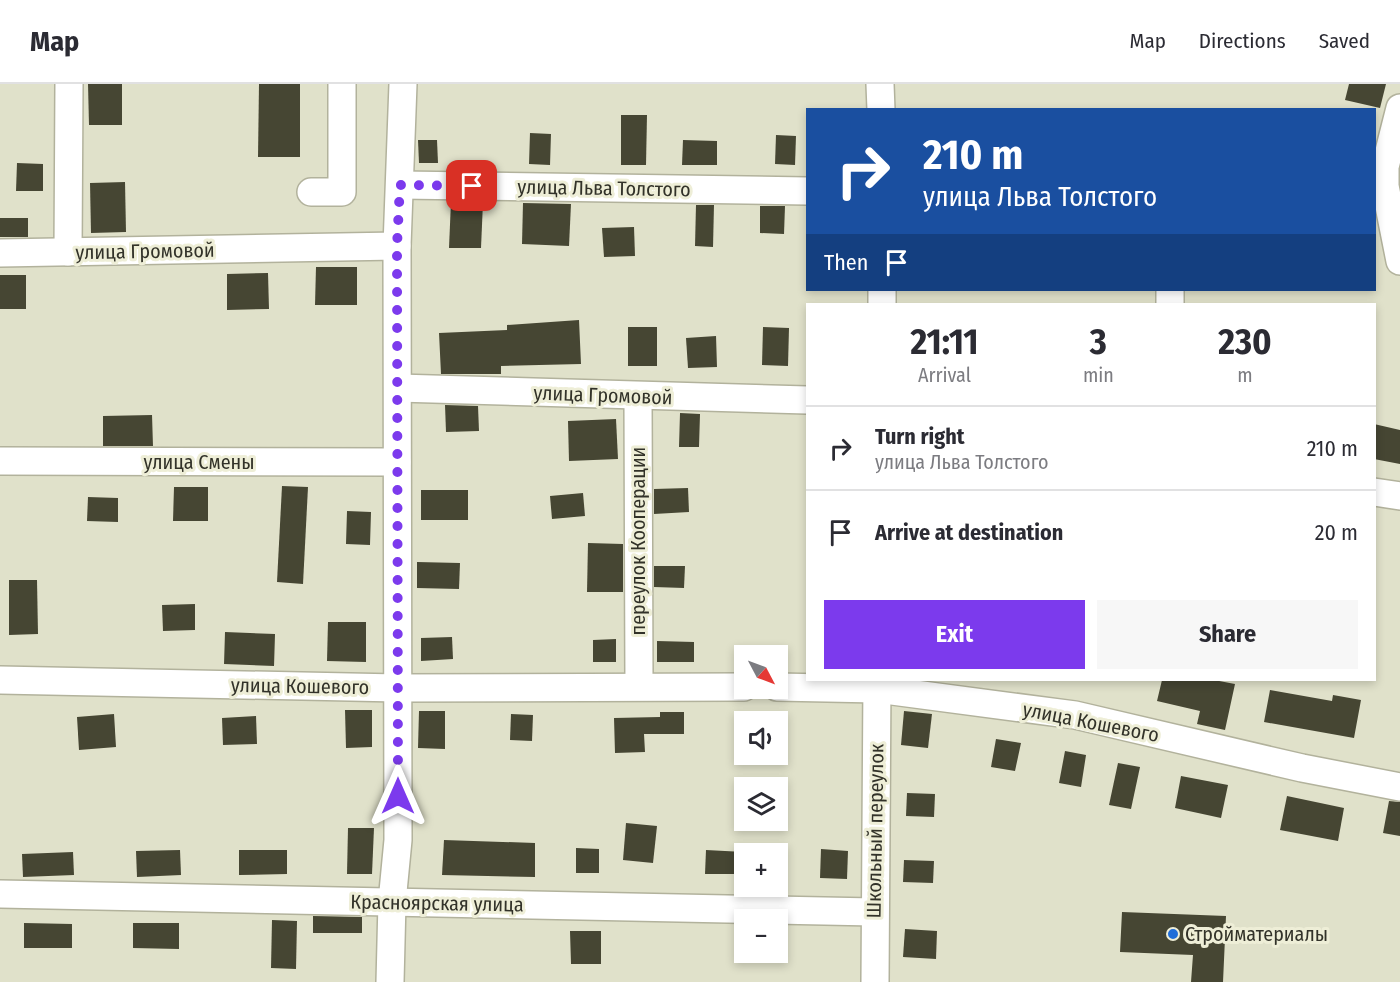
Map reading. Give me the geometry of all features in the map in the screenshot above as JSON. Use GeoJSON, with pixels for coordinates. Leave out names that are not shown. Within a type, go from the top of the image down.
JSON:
{"type":"FeatureCollection","features":[{"type":"Feature","properties":{"kind":"street"},"geometry":{"type":"LineString","coordinates":[[68,252],[69,84]]}},
{"type":"Feature","properties":{"kind":"street"},"geometry":{"type":"LineString","coordinates":[[310,192],[342,192],[342,84]]}},
{"type":"Feature","properties":{"kind":"street"},"geometry":{"type":"LineString","coordinates":[[390,982],[392,902],[399,840],[397,246],[404,84]]}},
{"type":"Feature","properties":{"kind":"street"},"geometry":{"type":"LineString","coordinates":[[880,84],[880,108]]}},
{"type":"Feature","properties":{"kind":"street"},"geometry":{"type":"LineString","coordinates":[[1400,108],[1385,166],[1385,186],[1400,261]]}},
{"type":"Feature","properties":{"kind":"street","name":"улица Льва Толстого"},"geometry":{"type":"LineString","coordinates":[[400,185],[806,191]]}},
{"type":"Feature","properties":{"kind":"street","name":"улица Громовой"},"geometry":{"type":"LineString","coordinates":[[0,253],[397,246]]}},
{"type":"Feature","properties":{"kind":"street","name":"улица Громовой"},"geometry":{"type":"LineString","coordinates":[[398,388],[638,397],[806,400]]}},
{"type":"Feature","properties":{"kind":"street","name":"переулок Кооперации"},"geometry":{"type":"LineString","coordinates":[[638,397],[639,685]]}},
{"type":"Feature","properties":{"kind":"street","name":"улица Смены"},"geometry":{"type":"LineString","coordinates":[[0,461],[398,462]]}},
{"type":"Feature","properties":{"kind":"street"},"geometry":{"type":"LineString","coordinates":[[1376,492],[1400,496]]}},
{"type":"Feature","properties":{"kind":"street","name":"улица Кошевого"},"geometry":{"type":"LineString","coordinates":[[0,680],[398,688],[639,685],[734,687]]}},
{"type":"Feature","properties":{"kind":"street","name":"улица Кошевого"},"geometry":{"type":"LineString","coordinates":[[788,687],[877,684],[1075,715],[1302,768],[1400,787]]}},
{"type":"Feature","properties":{"kind":"street","name":"Школьный переулок"},"geometry":{"type":"LineString","coordinates":[[875,982],[877,684]]}},
{"type":"Feature","properties":{"kind":"street","name":"Красноярская улица"},"geometry":{"type":"LineString","coordinates":[[0,894],[874,912]]}},
{"type":"Feature","properties":{"kind":"building"},"geometry":{"type":"Polygon","coordinates":[[[88,84],[122,84],[122,125],[89,125],[88,84]]]}},
{"type":"Feature","properties":{"kind":"building"},"geometry":{"type":"Polygon","coordinates":[[[259,84],[300,84],[300,157],[258,157],[259,84]]]}},
{"type":"Feature","properties":{"kind":"building"},"geometry":{"type":"Polygon","coordinates":[[[1349,84],[1386,84],[1380,108],[1345,100],[1349,84]]]}},
{"type":"Feature","properties":{"kind":"building"},"geometry":{"type":"Polygon","coordinates":[[[621,115],[647,115],[646,165],[621,165],[621,115]]]}},
{"type":"Feature","properties":{"kind":"building"},"geometry":{"type":"Polygon","coordinates":[[[530,133],[551,134],[550,165],[529,164],[530,133]]]}},
{"type":"Feature","properties":{"kind":"building"},"geometry":{"type":"Polygon","coordinates":[[[776,135],[796,136],[795,165],[775,164],[776,135]]]}},
{"type":"Feature","properties":{"kind":"building"},"geometry":{"type":"Polygon","coordinates":[[[418,140],[437,140],[438,163],[419,163],[418,140]]]}},
{"type":"Feature","properties":{"kind":"building"},"geometry":{"type":"Polygon","coordinates":[[[683,140],[717,141],[717,165],[682,165],[683,140]]]}},
{"type":"Feature","properties":{"kind":"building"},"geometry":{"type":"Polygon","coordinates":[[[17,163],[43,164],[43,191],[16,191],[17,163]]]}},
{"type":"Feature","properties":{"kind":"building"},"geometry":{"type":"Polygon","coordinates":[[[125,182],[126,232],[91,233],[90,183],[125,182]]]}},
{"type":"Feature","properties":{"kind":"building"},"geometry":{"type":"Polygon","coordinates":[[[451,201],[483,202],[481,248],[449,248],[451,201]]]}},
{"type":"Feature","properties":{"kind":"building"},"geometry":{"type":"Polygon","coordinates":[[[523,203],[571,204],[569,246],[522,244],[523,203]]]}},
{"type":"Feature","properties":{"kind":"building"},"geometry":{"type":"Polygon","coordinates":[[[696,205],[714,205],[713,247],[695,246],[696,205]]]}},
{"type":"Feature","properties":{"kind":"building"},"geometry":{"type":"Polygon","coordinates":[[[760,206],[785,206],[784,234],[760,233],[760,206]]]}},
{"type":"Feature","properties":{"kind":"building"},"geometry":{"type":"Polygon","coordinates":[[[0,218],[28,218],[28,237],[0,237],[0,218]]]}},
{"type":"Feature","properties":{"kind":"building"},"geometry":{"type":"Polygon","coordinates":[[[634,227],[635,256],[604,257],[602,228],[634,227]]]}},
{"type":"Feature","properties":{"kind":"building"},"geometry":{"type":"Polygon","coordinates":[[[316,267],[357,267],[357,305],[315,305],[316,267]]]}},
{"type":"Feature","properties":{"kind":"building"},"geometry":{"type":"Polygon","coordinates":[[[268,273],[269,309],[227,310],[227,274],[268,273]]]}},
{"type":"Feature","properties":{"kind":"building"},"geometry":{"type":"Polygon","coordinates":[[[0,275],[26,275],[26,309],[0,309],[0,275]]]}},
{"type":"Feature","properties":{"kind":"building"},"geometry":{"type":"Polygon","coordinates":[[[579,320],[581,364],[501,366],[501,374],[441,374],[439,333],[507,330],[507,325],[579,320]]]}},
{"type":"Feature","properties":{"kind":"building"},"geometry":{"type":"Polygon","coordinates":[[[628,327],[657,327],[657,366],[628,366],[628,327]]]}},
{"type":"Feature","properties":{"kind":"building"},"geometry":{"type":"Polygon","coordinates":[[[763,327],[789,328],[788,366],[762,365],[763,327]]]}},
{"type":"Feature","properties":{"kind":"building"},"geometry":{"type":"Polygon","coordinates":[[[716,336],[717,367],[688,368],[686,338],[716,336]]]}},
{"type":"Feature","properties":{"kind":"building"},"geometry":{"type":"Polygon","coordinates":[[[445,405],[478,406],[479,431],[446,432],[445,405]]]}},
{"type":"Feature","properties":{"kind":"building"},"geometry":{"type":"Polygon","coordinates":[[[680,413],[700,414],[699,447],[679,447],[680,413]]]}},
{"type":"Feature","properties":{"kind":"building"},"geometry":{"type":"Polygon","coordinates":[[[152,415],[153,446],[103,446],[103,416],[152,415]]]}},
{"type":"Feature","properties":{"kind":"building"},"geometry":{"type":"Polygon","coordinates":[[[616,419],[618,459],[569,461],[568,421],[616,419]]]}},
{"type":"Feature","properties":{"kind":"building"},"geometry":{"type":"Polygon","coordinates":[[[1376,424],[1400,430],[1400,464],[1376,459],[1376,424]]]}},
{"type":"Feature","properties":{"kind":"building"},"geometry":{"type":"Polygon","coordinates":[[[282,486],[308,487],[303,584],[277,582],[282,486]]]}},
{"type":"Feature","properties":{"kind":"building"},"geometry":{"type":"Polygon","coordinates":[[[174,487],[208,487],[208,521],[173,521],[174,487]]]}},
{"type":"Feature","properties":{"kind":"building"},"geometry":{"type":"Polygon","coordinates":[[[688,488],[689,512],[654,514],[654,489],[688,488]]]}},
{"type":"Feature","properties":{"kind":"building"},"geometry":{"type":"Polygon","coordinates":[[[421,490],[468,490],[468,520],[421,520],[421,490]]]}},
{"type":"Feature","properties":{"kind":"building"},"geometry":{"type":"Polygon","coordinates":[[[583,493],[585,516],[552,519],[550,496],[583,493]]]}},
{"type":"Feature","properties":{"kind":"building"},"geometry":{"type":"Polygon","coordinates":[[[88,497],[118,498],[118,522],[87,521],[88,497]]]}},
{"type":"Feature","properties":{"kind":"building"},"geometry":{"type":"Polygon","coordinates":[[[347,511],[371,512],[370,545],[346,544],[347,511]]]}},
{"type":"Feature","properties":{"kind":"building"},"geometry":{"type":"Polygon","coordinates":[[[588,543],[623,544],[623,592],[587,592],[588,543]]]}},
{"type":"Feature","properties":{"kind":"building"},"geometry":{"type":"Polygon","coordinates":[[[417,562],[460,563],[459,589],[417,588],[417,562]]]}},
{"type":"Feature","properties":{"kind":"building"},"geometry":{"type":"Polygon","coordinates":[[[654,566],[685,566],[684,588],[654,587],[654,566]]]}},
{"type":"Feature","properties":{"kind":"building"},"geometry":{"type":"Polygon","coordinates":[[[9,580],[37,580],[38,634],[9,635],[9,580]]]}},
{"type":"Feature","properties":{"kind":"building"},"geometry":{"type":"Polygon","coordinates":[[[195,604],[195,630],[163,631],[162,605],[195,604]]]}},
{"type":"Feature","properties":{"kind":"building"},"geometry":{"type":"Polygon","coordinates":[[[328,622],[366,622],[366,662],[327,661],[328,622]]]}},
{"type":"Feature","properties":{"kind":"building"},"geometry":{"type":"Polygon","coordinates":[[[225,632],[275,634],[274,666],[224,664],[225,632]]]}},
{"type":"Feature","properties":{"kind":"building"},"geometry":{"type":"Polygon","coordinates":[[[452,637],[453,659],[421,661],[421,638],[452,637]]]}},
{"type":"Feature","properties":{"kind":"building"},"geometry":{"type":"Polygon","coordinates":[[[616,639],[616,662],[593,662],[593,640],[616,639]]]}},
{"type":"Feature","properties":{"kind":"building"},"geometry":{"type":"Polygon","coordinates":[[[657,641],[694,642],[694,662],[657,662],[657,641]]]}},
{"type":"Feature","properties":{"kind":"building"},"geometry":{"type":"Polygon","coordinates":[[[1162,681],[1219,681],[1235,684],[1225,730],[1197,724],[1200,711],[1157,701],[1162,681]]]}},
{"type":"Feature","properties":{"kind":"building"},"geometry":{"type":"Polygon","coordinates":[[[1270,690],[1332,701],[1333,695],[1361,700],[1354,738],[1264,722],[1270,690]]]}},
{"type":"Feature","properties":{"kind":"building"},"geometry":{"type":"Polygon","coordinates":[[[345,710],[372,710],[372,747],[346,748],[345,710]]]}},
{"type":"Feature","properties":{"kind":"building"},"geometry":{"type":"Polygon","coordinates":[[[419,711],[445,711],[445,749],[418,748],[419,711]]]}},
{"type":"Feature","properties":{"kind":"building"},"geometry":{"type":"Polygon","coordinates":[[[904,711],[932,714],[928,748],[901,745],[904,711]]]}},
{"type":"Feature","properties":{"kind":"building"},"geometry":{"type":"Polygon","coordinates":[[[660,712],[684,712],[684,734],[644,734],[645,752],[615,753],[614,718],[660,717],[660,712]]]}},
{"type":"Feature","properties":{"kind":"building"},"geometry":{"type":"Polygon","coordinates":[[[114,714],[116,747],[79,750],[77,717],[114,714]]]}},
{"type":"Feature","properties":{"kind":"building"},"geometry":{"type":"Polygon","coordinates":[[[511,714],[533,715],[532,741],[510,740],[511,714]]]}},
{"type":"Feature","properties":{"kind":"building"},"geometry":{"type":"Polygon","coordinates":[[[256,716],[257,744],[223,745],[222,718],[256,716]]]}},
{"type":"Feature","properties":{"kind":"building"},"geometry":{"type":"Polygon","coordinates":[[[996,739],[1021,743],[1015,771],[991,767],[996,739]]]}},
{"type":"Feature","properties":{"kind":"building"},"geometry":{"type":"Polygon","coordinates":[[[1065,751],[1086,755],[1081,787],[1059,783],[1065,751]]]}},
{"type":"Feature","properties":{"kind":"building"},"geometry":{"type":"Polygon","coordinates":[[[1118,763],[1140,767],[1131,809],[1109,805],[1118,763]]]}},
{"type":"Feature","properties":{"kind":"building"},"geometry":{"type":"Polygon","coordinates":[[[1181,776],[1228,785],[1221,818],[1175,808],[1181,776]]]}},
{"type":"Feature","properties":{"kind":"building"},"geometry":{"type":"Polygon","coordinates":[[[907,793],[935,794],[934,817],[906,816],[907,793]]]}},
{"type":"Feature","properties":{"kind":"building"},"geometry":{"type":"Polygon","coordinates":[[[1287,796],[1344,808],[1338,841],[1280,830],[1287,796]]]}},
{"type":"Feature","properties":{"kind":"building"},"geometry":{"type":"Polygon","coordinates":[[[1389,801],[1400,802],[1400,836],[1383,833],[1389,801]]]}},
{"type":"Feature","properties":{"kind":"building"},"geometry":{"type":"Polygon","coordinates":[[[626,823],[657,826],[653,863],[623,860],[626,823]]]}},
{"type":"Feature","properties":{"kind":"building"},"geometry":{"type":"Polygon","coordinates":[[[348,828],[374,828],[372,874],[347,874],[348,828]]]}},
{"type":"Feature","properties":{"kind":"building"},"geometry":{"type":"Polygon","coordinates":[[[444,840],[535,843],[535,877],[442,875],[444,840]]]}},
{"type":"Feature","properties":{"kind":"building"},"geometry":{"type":"Polygon","coordinates":[[[576,848],[599,849],[599,873],[576,873],[576,848]]]}},
{"type":"Feature","properties":{"kind":"building"},"geometry":{"type":"Polygon","coordinates":[[[821,849],[848,851],[847,879],[820,878],[821,849]]]}},
{"type":"Feature","properties":{"kind":"building"},"geometry":{"type":"Polygon","coordinates":[[[180,850],[181,875],[137,877],[136,851],[180,850]]]}},
{"type":"Feature","properties":{"kind":"building"},"geometry":{"type":"Polygon","coordinates":[[[239,850],[287,850],[287,874],[239,875],[239,850]]]}},
{"type":"Feature","properties":{"kind":"building"},"geometry":{"type":"Polygon","coordinates":[[[706,850],[734,851],[734,874],[705,874],[706,850]]]}},
{"type":"Feature","properties":{"kind":"building"},"geometry":{"type":"Polygon","coordinates":[[[73,852],[74,875],[23,877],[22,854],[73,852]]]}},
{"type":"Feature","properties":{"kind":"building"},"geometry":{"type":"Polygon","coordinates":[[[904,860],[934,861],[933,883],[903,882],[904,860]]]}},
{"type":"Feature","properties":{"kind":"building","name":"Стройматериалы"},"geometry":{"type":"Polygon","coordinates":[[[1122,912],[1226,916],[1223,982],[1191,982],[1193,955],[1120,952],[1122,912]]]}},
{"type":"Feature","properties":{"kind":"building"},"geometry":{"type":"Polygon","coordinates":[[[313,916],[362,917],[362,933],[313,933],[313,916]]]}},
{"type":"Feature","properties":{"kind":"building"},"geometry":{"type":"Polygon","coordinates":[[[272,920],[297,921],[296,969],[271,968],[272,920]]]}},
{"type":"Feature","properties":{"kind":"building"},"geometry":{"type":"Polygon","coordinates":[[[24,923],[72,924],[72,948],[24,948],[24,923]]]}},
{"type":"Feature","properties":{"kind":"building"},"geometry":{"type":"Polygon","coordinates":[[[133,923],[179,923],[179,949],[133,948],[133,923]]]}},
{"type":"Feature","properties":{"kind":"building"},"geometry":{"type":"Polygon","coordinates":[[[905,929],[937,931],[936,959],[903,957],[905,929]]]}},
{"type":"Feature","properties":{"kind":"building"},"geometry":{"type":"Polygon","coordinates":[[[570,931],[601,931],[601,964],[571,964],[570,931]]]}},
{"type":"Feature","properties":{"kind":"place","name":"Стройматериалы"},"geometry":{"type":"Point","coordinates":[1173,934]}},
{"type":"Feature","properties":{"kind":"route"},"geometry":{"type":"LineString","coordinates":[[398,796],[397,246],[400,185],[472,186]]}}]}
